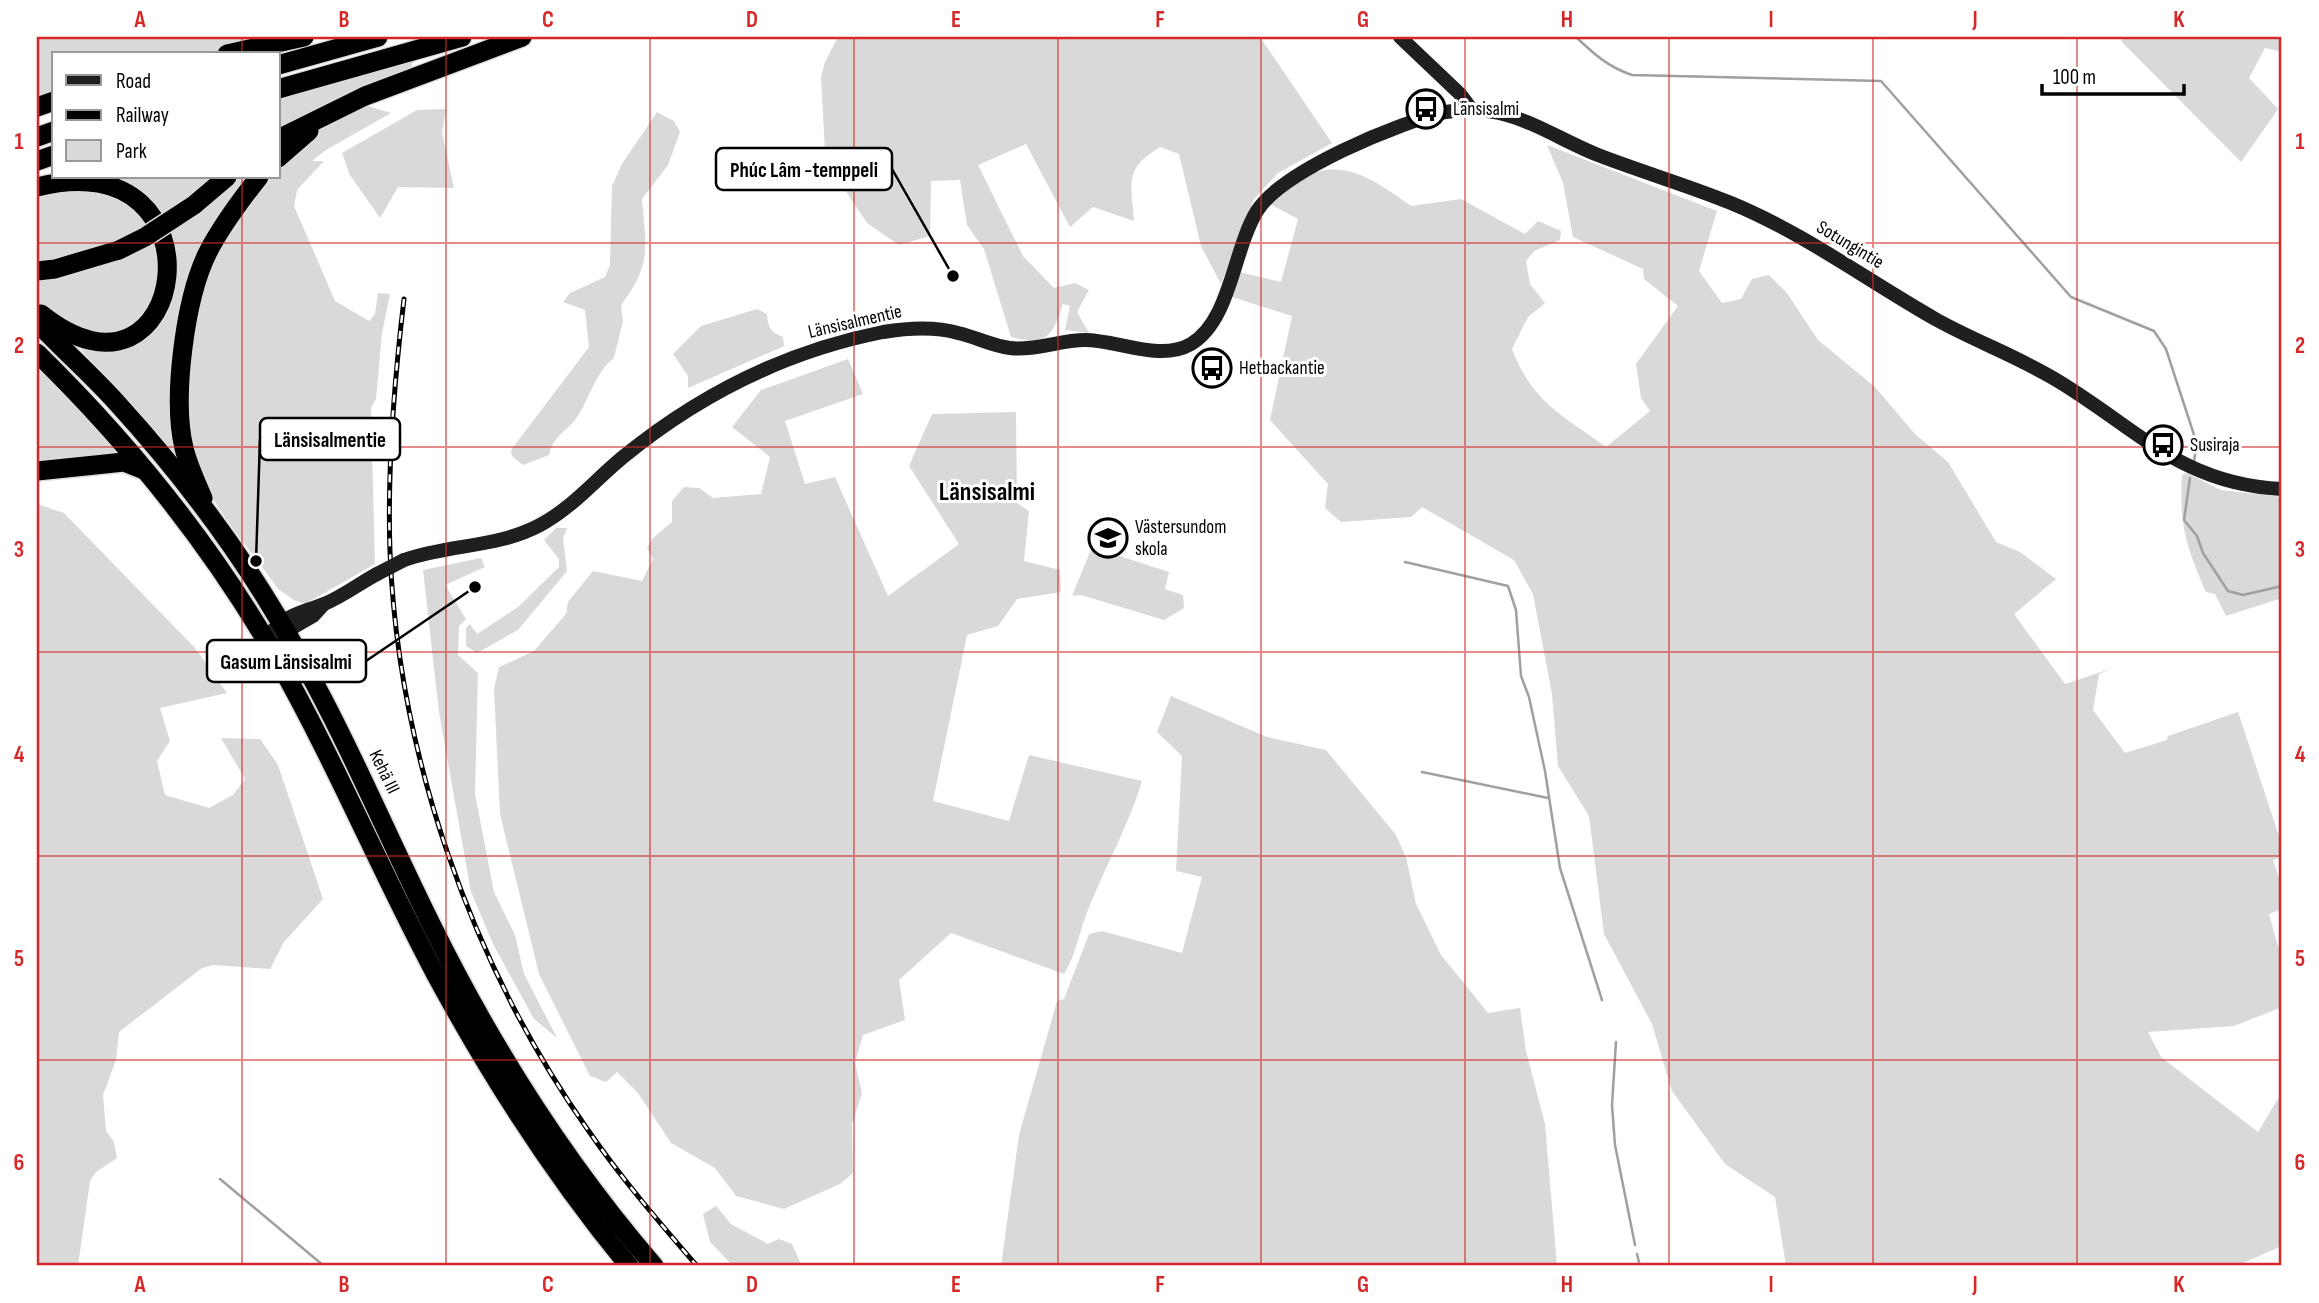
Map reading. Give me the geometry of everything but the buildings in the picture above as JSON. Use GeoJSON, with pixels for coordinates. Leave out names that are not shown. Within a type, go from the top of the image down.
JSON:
{"type":"FeatureCollection","features":[{"type":"Feature","properties":{"kind":"highway"},"geometry":{"type":"LineString","coordinates":[[237,52],[303,37]]}},
{"type":"Feature","properties":{"kind":"highway"},"geometry":{"type":"LineString","coordinates":[[280,64],[378,37]]}},
{"type":"Feature","properties":{"kind":"highway"},"geometry":{"type":"LineString","coordinates":[[280,88],[462,37]]}},
{"type":"Feature","properties":{"kind":"highway"},"geometry":{"type":"LineString","coordinates":[[280,138],[328,112],[522,37]]}},
{"type":"Feature","properties":{"kind":"highway"},"geometry":{"type":"LineString","coordinates":[[280,156],[331,117],[420,75]]}},
{"type":"Feature","properties":{"kind":"highway"},"geometry":{"type":"LineString","coordinates":[[46,270],[119,250],[194,205],[226,178]]}},
{"type":"Feature","properties":{"kind":"highway"},"geometry":{"type":"LineString","coordinates":[[215,524],[183,446],[183,348],[193,294],[207,254],[227,218],[258,178]]}},
{"type":"Feature","properties":{"kind":"highway"},"geometry":{"type":"LineString","coordinates":[[37,187],[70,180],[90,181],[130,195],[155,221],[164,238],[168,265],[165,294],[158,310],[140,332],[128,338],[108,342],[85,339],[54,324],[37,310]]}},
{"type":"Feature","properties":{"kind":"highway","name":"Kehä III"},"geometry":{"type":"LineString","coordinates":[[37,322],[119,404],[215,524],[283,627],[332,718],[434,930],[480,1016],[553,1134],[654,1266]]}},
{"type":"Feature","properties":{"kind":"highway"},"geometry":{"type":"LineString","coordinates":[[37,353],[145,470],[210,555],[265,639],[468,1032],[555,1169],[629,1266]]}},
{"type":"Feature","properties":{"kind":"highway"},"geometry":{"type":"LineString","coordinates":[[37,471],[124,462],[145,470]]}},
{"type":"Feature","properties":{"kind":"street"},"geometry":{"type":"LineString","coordinates":[[1400,37],[1460,93],[1472,110]]}},
{"type":"Feature","properties":{"kind":"street","name":"Sotungintie"},"geometry":{"type":"LineString","coordinates":[[1472,110],[1499,112],[1580,148],[1758,215],[1938,320],[2049,375],[2179,463],[2225,481],[2282,489]]}},
{"type":"Feature","properties":{"kind":"street","name":"Länsisalmentie"},"geometry":{"type":"LineString","coordinates":[[265,639],[283,627],[313,617],[324,604],[404,559],[497,542],[541,524],[572,503],[660,429],[706,399],[763,370],[832,345],[907,329],[954,331],[1008,348],[1080,340],[1162,351],[1189,345],[1205,333],[1217,316],[1248,226],[1275,189],[1302,173],[1401,126],[1451,111],[1472,110]]}},
{"type":"Feature","properties":{"kind":"green space"},"geometry":{"type":"Polygon","coordinates":[[[37,37],[273,37],[210,52],[52,52],[52,96],[37,100],[37,37]]]}},
{"type":"Feature","properties":{"kind":"green space"},"geometry":{"type":"Polygon","coordinates":[[[838,37],[1260,37],[1332,143],[1278,173],[1254,199],[1221,284],[1201,246],[1179,154],[1160,147],[1140,162],[1131,186],[1134,221],[1093,207],[1070,227],[1026,144],[978,165],[1023,256],[1054,288],[1075,283],[1089,290],[1077,312],[1089,333],[1065,330],[1070,306],[1063,304],[1055,324],[1046,336],[1023,340],[1011,337],[984,249],[967,225],[960,180],[931,181],[930,236],[899,245],[867,223],[833,172],[825,152],[821,77],[825,62],[838,37]]]}},
{"type":"Feature","properties":{"kind":"green space"},"geometry":{"type":"Polygon","coordinates":[[[2124,37],[2282,37],[2282,52],[2265,48],[2249,78],[2278,109],[2241,162],[2121,41],[2124,37]]]}},
{"type":"Feature","properties":{"kind":"green space"},"geometry":{"type":"Polygon","coordinates":[[[414,60],[409,72],[280,132],[280,98],[414,60]]]}},
{"type":"Feature","properties":{"kind":"green space"},"geometry":{"type":"Polygon","coordinates":[[[368,106],[391,113],[326,150],[312,161],[324,161],[297,190],[294,206],[335,301],[369,321],[375,314],[378,293],[390,294],[382,333],[376,399],[371,408],[375,564],[305,604],[278,589],[222,513],[204,483],[191,441],[187,409],[188,376],[198,308],[219,246],[233,220],[264,178],[280,178],[280,161],[320,130],[368,106]]]}},
{"type":"Feature","properties":{"kind":"green space"},"geometry":{"type":"Polygon","coordinates":[[[446,109],[442,132],[454,188],[398,187],[380,218],[350,175],[342,153],[417,110],[446,109]]]}},
{"type":"Feature","properties":{"kind":"green space"},"geometry":{"type":"Polygon","coordinates":[[[657,112],[674,121],[680,132],[668,165],[642,199],[645,255],[638,278],[621,305],[623,321],[614,358],[602,371],[575,420],[556,439],[549,455],[523,465],[512,456],[511,450],[589,347],[585,310],[563,302],[570,293],[605,277],[610,265],[612,186],[622,164],[657,112]]]}},
{"type":"Feature","properties":{"kind":"green space"},"geometry":{"type":"Polygon","coordinates":[[[1547,145],[1717,211],[1699,271],[1722,303],[1741,299],[1752,279],[1769,275],[1787,293],[1818,340],[1875,387],[1915,434],[1948,462],[1996,542],[2020,552],[2056,579],[2014,614],[2065,684],[2113,668],[2099,674],[2093,710],[2125,753],[2167,740],[2168,736],[2238,712],[2282,845],[2282,857],[2273,860],[2282,887],[2282,909],[2269,914],[2282,960],[2282,1007],[2234,1026],[2148,1032],[2161,1057],[2258,1132],[2282,1092],[2282,1246],[2236,1266],[1786,1266],[1775,1197],[1725,1164],[1672,1091],[1652,1024],[1604,934],[1589,816],[1558,766],[1552,694],[1533,594],[1514,560],[1422,507],[1411,517],[1341,522],[1325,508],[1328,484],[1270,420],[1292,316],[1232,297],[1239,272],[1281,282],[1298,219],[1270,204],[1289,187],[1324,170],[1340,170],[1374,181],[1411,206],[1461,199],[1525,234],[1538,221],[1561,231],[1560,240],[1534,251],[1526,261],[1530,284],[1545,303],[1528,317],[1512,349],[1520,367],[1539,395],[1606,447],[1650,411],[1641,398],[1636,364],[1678,306],[1644,279],[1643,269],[1573,237],[1563,183],[1547,145]]]}},
{"type":"Feature","properties":{"kind":"green space"},"geometry":{"type":"Polygon","coordinates":[[[102,178],[212,178],[160,219],[102,178]]]}},
{"type":"Feature","properties":{"kind":"green space"},"geometry":{"type":"Polygon","coordinates":[[[236,178],[250,178],[190,295],[187,472],[72,339],[153,328],[167,233],[236,178]]]}},
{"type":"Feature","properties":{"kind":"green space"},"geometry":{"type":"Polygon","coordinates":[[[71,186],[122,197],[150,225],[94,250],[37,263],[37,193],[71,186]]]}},
{"type":"Feature","properties":{"kind":"green space"},"geometry":{"type":"Polygon","coordinates":[[[157,239],[161,285],[138,326],[98,335],[48,311],[37,301],[37,278],[157,239]]]}},
{"type":"Feature","properties":{"kind":"green space"},"geometry":{"type":"Polygon","coordinates":[[[757,309],[767,314],[770,328],[783,337],[784,346],[688,388],[688,376],[673,354],[701,326],[757,309]]]}},
{"type":"Feature","properties":{"kind":"green space"},"geometry":{"type":"Polygon","coordinates":[[[848,359],[863,394],[785,421],[805,484],[835,477],[888,596],[959,544],[909,466],[932,414],[1016,412],[1017,503],[1029,511],[1024,561],[1060,570],[1061,592],[1017,599],[998,626],[967,635],[933,801],[1009,821],[1029,755],[1142,781],[1064,974],[951,933],[899,980],[905,1020],[863,1035],[855,1063],[862,1093],[852,1124],[853,1173],[840,1184],[784,1209],[736,1196],[715,1168],[671,1143],[638,1093],[617,1072],[606,1082],[590,1076],[539,974],[500,814],[494,689],[499,667],[534,651],[566,614],[568,602],[593,571],[642,581],[653,559],[647,548],[653,538],[672,522],[672,501],[684,487],[699,488],[713,498],[761,494],[770,457],[732,427],[761,390],[848,359]]]}},
{"type":"Feature","properties":{"kind":"green space"},"geometry":{"type":"Polygon","coordinates":[[[37,364],[122,452],[115,456],[37,465],[37,364]]]}},
{"type":"Feature","properties":{"kind":"green space"},"geometry":{"type":"Polygon","coordinates":[[[2187,473],[2221,490],[2282,497],[2282,598],[2226,616],[2215,594],[2206,592],[2185,535],[2182,475],[2187,473]]]}},
{"type":"Feature","properties":{"kind":"green space"},"geometry":{"type":"Polygon","coordinates":[[[37,504],[64,513],[195,648],[227,693],[160,708],[170,741],[157,761],[165,795],[209,808],[233,795],[245,779],[221,738],[260,739],[278,765],[323,899],[284,942],[270,969],[214,965],[202,968],[119,1032],[116,1060],[103,1095],[106,1131],[114,1142],[117,1158],[96,1172],[90,1181],[78,1266],[37,1266],[37,504]]]}},
{"type":"Feature","properties":{"kind":"green space"},"geometry":{"type":"Polygon","coordinates":[[[556,528],[567,528],[563,538],[567,571],[518,630],[477,653],[466,646],[466,628],[470,624],[477,634],[518,607],[559,567],[559,559],[544,540],[556,528]]]}},
{"type":"Feature","properties":{"kind":"green space"},"geometry":{"type":"Polygon","coordinates":[[[1092,547],[1169,572],[1165,589],[1183,595],[1184,608],[1164,620],[1081,595],[1072,596],[1092,547]]]}},
{"type":"Feature","properties":{"kind":"green space"},"geometry":{"type":"Polygon","coordinates":[[[481,558],[485,567],[445,585],[466,619],[459,626],[458,655],[478,673],[475,794],[494,892],[515,935],[524,974],[557,1038],[534,1019],[494,946],[471,892],[439,712],[423,570],[481,558]]]}},
{"type":"Feature","properties":{"kind":"green space"},"geometry":{"type":"Polygon","coordinates":[[[1171,696],[1267,737],[1326,750],[1396,835],[1406,857],[1416,904],[1441,955],[1488,1013],[1520,1008],[1526,1051],[1545,1124],[1557,1266],[1001,1266],[1019,1135],[1057,1001],[1064,999],[1089,934],[1102,931],[1182,953],[1202,877],[1176,871],[1182,756],[1157,732],[1171,696]]]}},
{"type":"Feature","properties":{"kind":"green space"},"geometry":{"type":"Polygon","coordinates":[[[716,1206],[731,1224],[768,1244],[779,1239],[792,1244],[802,1266],[733,1266],[710,1242],[703,1214],[716,1206]]]}},
{"type":"Feature","properties":{"kind":"waterway"},"geometry":{"type":"LineString","coordinates":[[1576,37],[1608,64],[1632,75],[1881,81],[2071,297],[2154,331],[2166,349],[2197,444],[2194,461]]}},
{"type":"Feature","properties":{"kind":"waterway"},"geometry":{"type":"LineString","coordinates":[[2190,478],[2184,520],[2197,536],[2203,553],[2228,591],[2243,595],[2282,586]]}},
{"type":"Feature","properties":{"kind":"waterway"},"geometry":{"type":"LineString","coordinates":[[1405,562],[1508,586],[1516,610],[1521,676],[1529,697],[1545,771],[1560,868],[1602,1000]]}},
{"type":"Feature","properties":{"kind":"waterway"},"geometry":{"type":"LineString","coordinates":[[1422,772],[1548,798]]}},
{"type":"Feature","properties":{"kind":"waterway"},"geometry":{"type":"LineString","coordinates":[[1616,1042],[1612,1105],[1615,1145],[1635,1245]]}},
{"type":"Feature","properties":{"kind":"waterway"},"geometry":{"type":"LineString","coordinates":[[220,1179],[324,1266]]}},
{"type":"Feature","properties":{"kind":"waterway"},"geometry":{"type":"LineString","coordinates":[[1637,1254],[1640,1266]]}},
{"type":"Feature","properties":{"kind":"railway"},"geometry":{"type":"LineString","coordinates":[[404,299],[392,425],[390,552],[396,628],[408,704],[425,780],[448,854],[476,927],[509,998],[546,1066],[614,1165],[697,1266]]}},
{"type":"Feature","properties":{"kind":"place","name":"Länsisalmi"},"geometry":{"type":"Point","coordinates":[1426,109]}},
{"type":"Feature","properties":{"kind":"place","name":"Phúc Lâm -temppeli"},"geometry":{"type":"Point","coordinates":[953,276]}},
{"type":"Feature","properties":{"kind":"place","name":"Hetbackantie"},"geometry":{"type":"Point","coordinates":[1212,368]}},
{"type":"Feature","properties":{"kind":"place","name":"Susiraja"},"geometry":{"type":"Point","coordinates":[2163,445]}},
{"type":"Feature","properties":{"kind":"place","name":"Västersundom skola"},"geometry":{"type":"Point","coordinates":[1108,538]}},
{"type":"Feature","properties":{"kind":"place","name":"Länsisalmentie"},"geometry":{"type":"Point","coordinates":[256,561]}},
{"type":"Feature","properties":{"kind":"place","name":"Gasum Länsisalmi"},"geometry":{"type":"Point","coordinates":[475,587]}},
{"type":"Feature","properties":{"kind":"district","name":"Länsisalmi"},"geometry":{"type":"Point","coordinates":[987,492]}}]}
